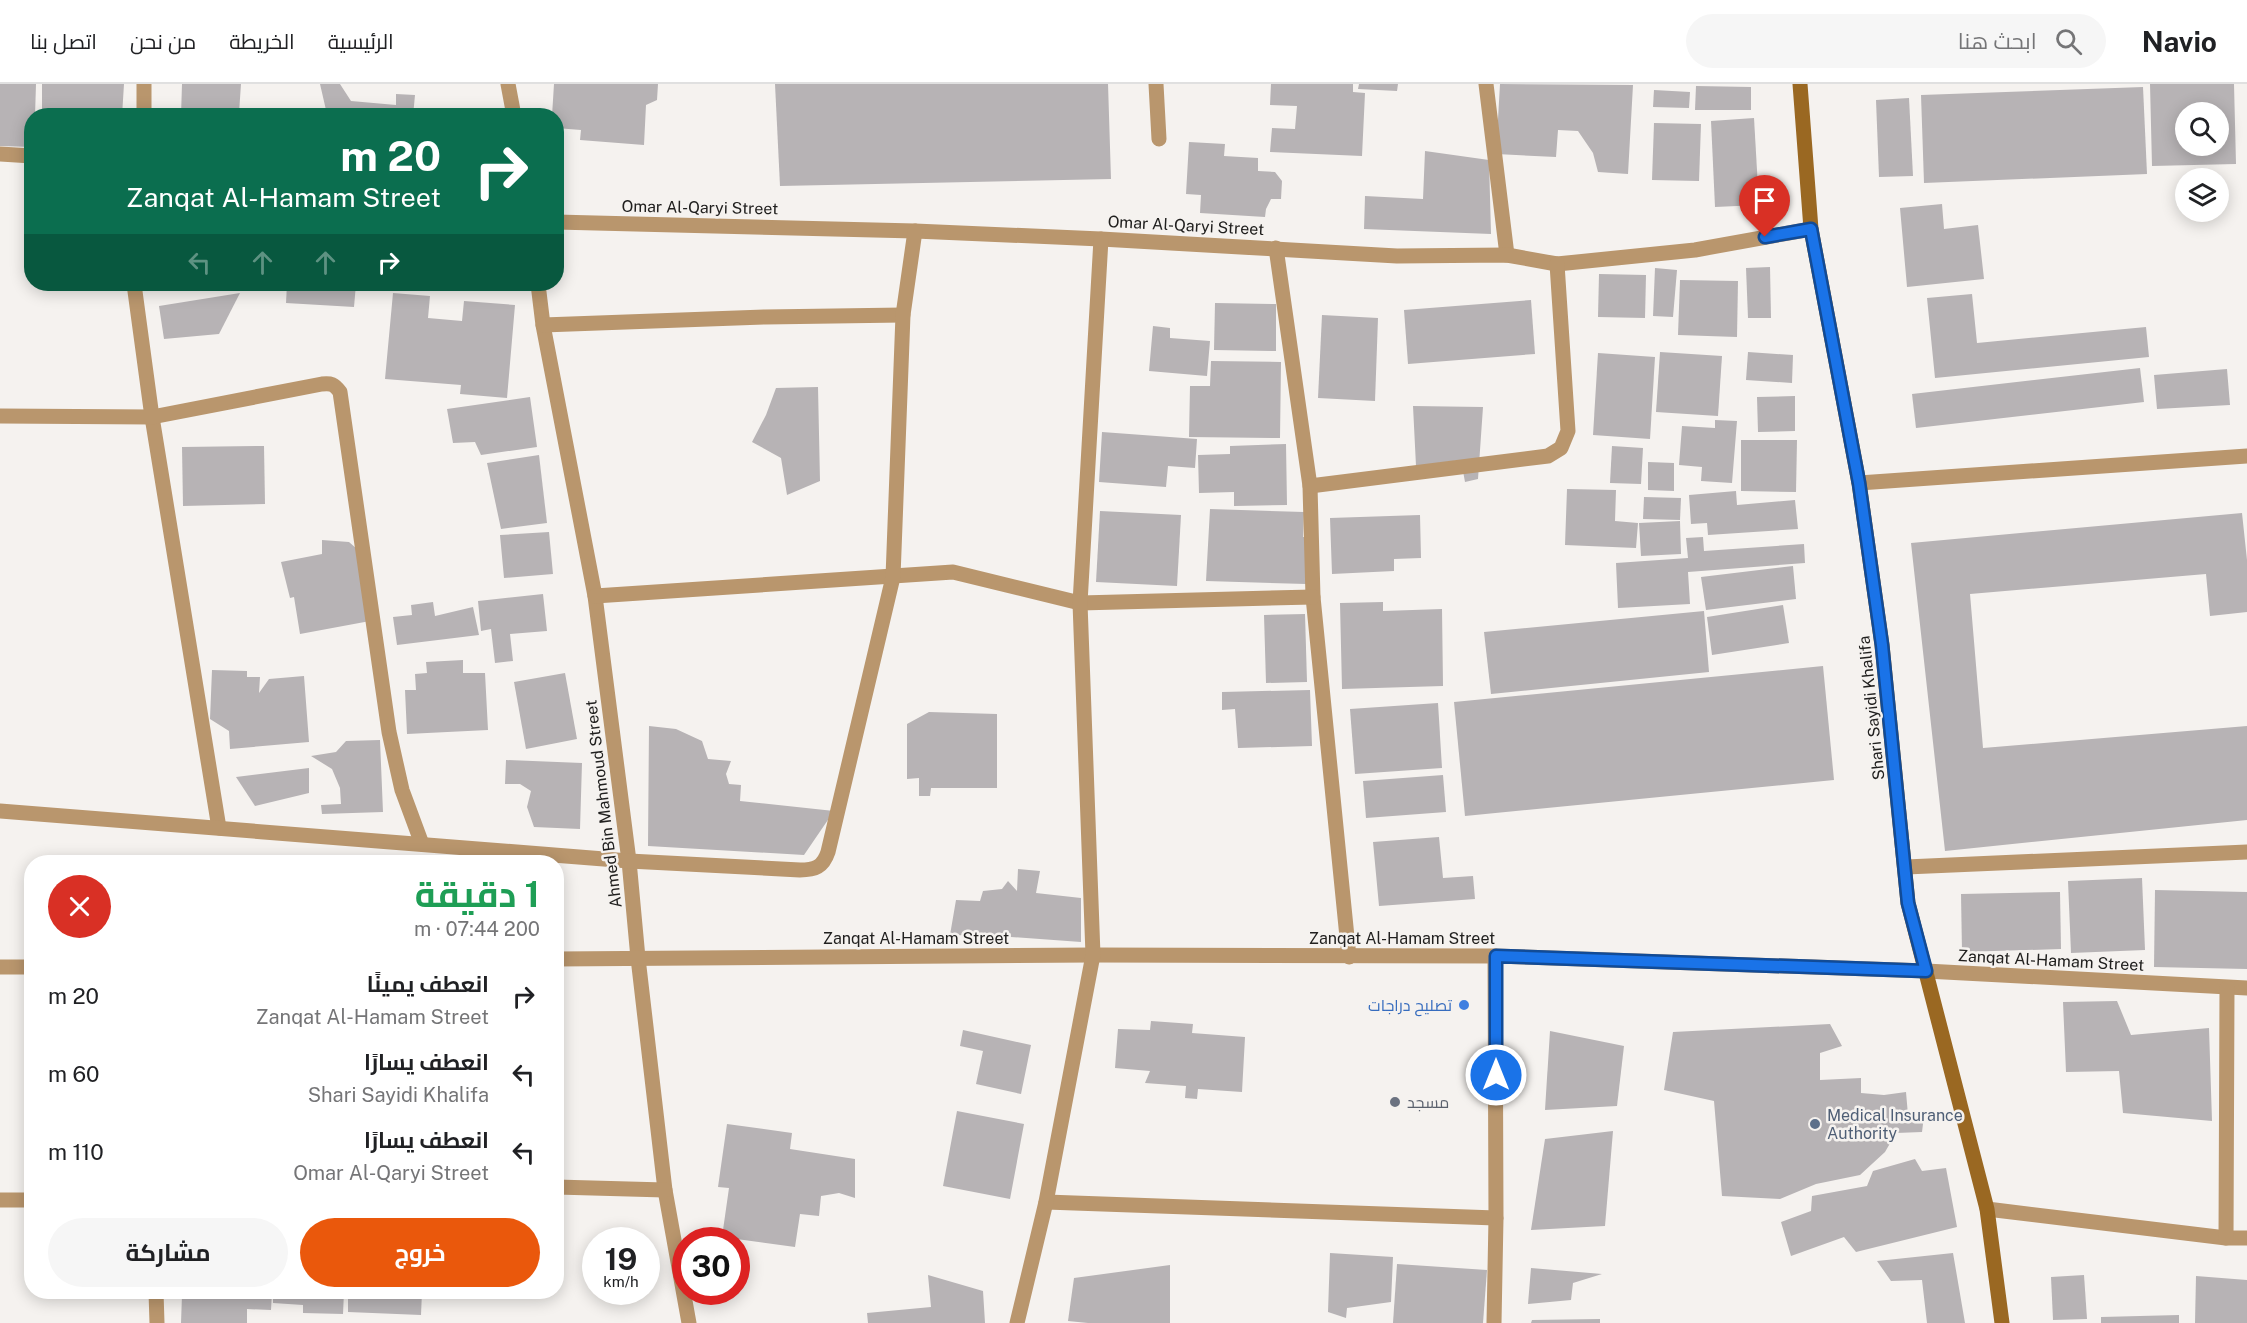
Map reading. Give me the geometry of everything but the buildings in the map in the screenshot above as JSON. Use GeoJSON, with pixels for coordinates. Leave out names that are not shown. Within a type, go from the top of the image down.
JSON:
{"type":"FeatureCollection","features":[{"type":"Feature","properties":{"kind":"main road","name":"Shari Sayidi Khalifa"},"geometry":{"type":"LineString","coordinates":[[1800,84],[1811,229],[1859,483],[1882,645],[1908,903],[1987,1209],[2002,1323]]}},
{"type":"Feature","properties":{"kind":"street"},"geometry":{"type":"LineString","coordinates":[[144,84],[144,108]]}},
{"type":"Feature","properties":{"kind":"street"},"geometry":{"type":"LineString","coordinates":[[508,84],[512,108]]}},
{"type":"Feature","properties":{"kind":"street"},"geometry":{"type":"LineString","coordinates":[[1156,84],[1159,139]]}},
{"type":"Feature","properties":{"kind":"street"},"geometry":{"type":"LineString","coordinates":[[1485,84],[1507,255]]}},
{"type":"Feature","properties":{"kind":"street"},"geometry":{"type":"LineString","coordinates":[[0,154],[24,156]]}},
{"type":"Feature","properties":{"kind":"street","name":"Omar Al-Qaryi Street"},"geometry":{"type":"LineString","coordinates":[[564,222],[915,231],[1397,256],[1507,255],[1557,264],[1695,250],[1811,229]]}},
{"type":"Feature","properties":{"kind":"street"},"geometry":{"type":"LineString","coordinates":[[564,856],[809,870],[818,868],[825,861],[893,577],[903,315],[915,231]]}},
{"type":"Feature","properties":{"kind":"street"},"geometry":{"type":"LineString","coordinates":[[1017,1323],[1046,1202],[1094,955],[1080,603],[1101,239]]}},
{"type":"Feature","properties":{"kind":"street"},"geometry":{"type":"LineString","coordinates":[[1276,248],[1310,486],[1313,597],[1349,957]]}},
{"type":"Feature","properties":{"kind":"street"},"geometry":{"type":"LineString","coordinates":[[1310,486],[1548,456],[1562,448],[1568,431],[1557,264]]}},
{"type":"Feature","properties":{"kind":"street"},"geometry":{"type":"LineString","coordinates":[[135,291],[152,417],[219,828]]}},
{"type":"Feature","properties":{"kind":"street","name":"Ahmed Bin Mahmoud Street"},"geometry":{"type":"LineString","coordinates":[[539,291],[543,325],[596,596],[629,861],[665,1190],[689,1323]]}},
{"type":"Feature","properties":{"kind":"street"},"geometry":{"type":"LineString","coordinates":[[543,325],[765,317],[903,315]]}},
{"type":"Feature","properties":{"kind":"street"},"geometry":{"type":"LineString","coordinates":[[0,416],[152,417],[321,384],[331,383],[340,392],[389,732],[402,790],[422,844]]}},
{"type":"Feature","properties":{"kind":"street"},"geometry":{"type":"LineString","coordinates":[[1859,483],[2247,456]]}},
{"type":"Feature","properties":{"kind":"street"},"geometry":{"type":"LineString","coordinates":[[596,596],[952,572],[1080,603],[1313,597]]}},
{"type":"Feature","properties":{"kind":"street"},"geometry":{"type":"LineString","coordinates":[[0,811],[556,855]]}},
{"type":"Feature","properties":{"kind":"street"},"geometry":{"type":"LineString","coordinates":[[1906,867],[2247,852]]}},
{"type":"Feature","properties":{"kind":"street","name":"Zanqat Al-Hamam Street"},"geometry":{"type":"LineString","coordinates":[[564,959],[1094,955],[1496,956],[1926,971],[2247,988]]}},
{"type":"Feature","properties":{"kind":"street"},"geometry":{"type":"LineString","coordinates":[[1494,1323],[1497,1218],[1496,956]]}},
{"type":"Feature","properties":{"kind":"street"},"geometry":{"type":"LineString","coordinates":[[0,968],[24,967]]}},
{"type":"Feature","properties":{"kind":"street"},"geometry":{"type":"LineString","coordinates":[[2226,1239],[2227,988]]}},
{"type":"Feature","properties":{"kind":"street"},"geometry":{"type":"LineString","coordinates":[[564,1186],[665,1190]]}},
{"type":"Feature","properties":{"kind":"street"},"geometry":{"type":"LineString","coordinates":[[0,1200],[24,1200]]}},
{"type":"Feature","properties":{"kind":"street"},"geometry":{"type":"LineString","coordinates":[[1046,1202],[1497,1218]]}},
{"type":"Feature","properties":{"kind":"street"},"geometry":{"type":"LineString","coordinates":[[1987,1209],[2226,1239],[2247,1238]]}},
{"type":"Feature","properties":{"kind":"street"},"geometry":{"type":"LineString","coordinates":[[156,1299],[158,1323]]}},
{"type":"Feature","properties":{"kind":"place","name":"تصليح دراجات"},"geometry":{"type":"Point","coordinates":[1464,1005]}},
{"type":"Feature","properties":{"kind":"place","name":"مسجد"},"geometry":{"type":"Point","coordinates":[1395,1102]}},
{"type":"Feature","properties":{"kind":"place","name":"Medical Insurance Authority"},"geometry":{"type":"Point","coordinates":[1815,1124]}},
{"type":"Feature","properties":{"kind":"route"},"geometry":{"type":"LineString","coordinates":[[1496,1075],[1496,956],[1926,971],[1908,903],[1882,645],[1859,483],[1811,229],[1765,237]]}}]}
